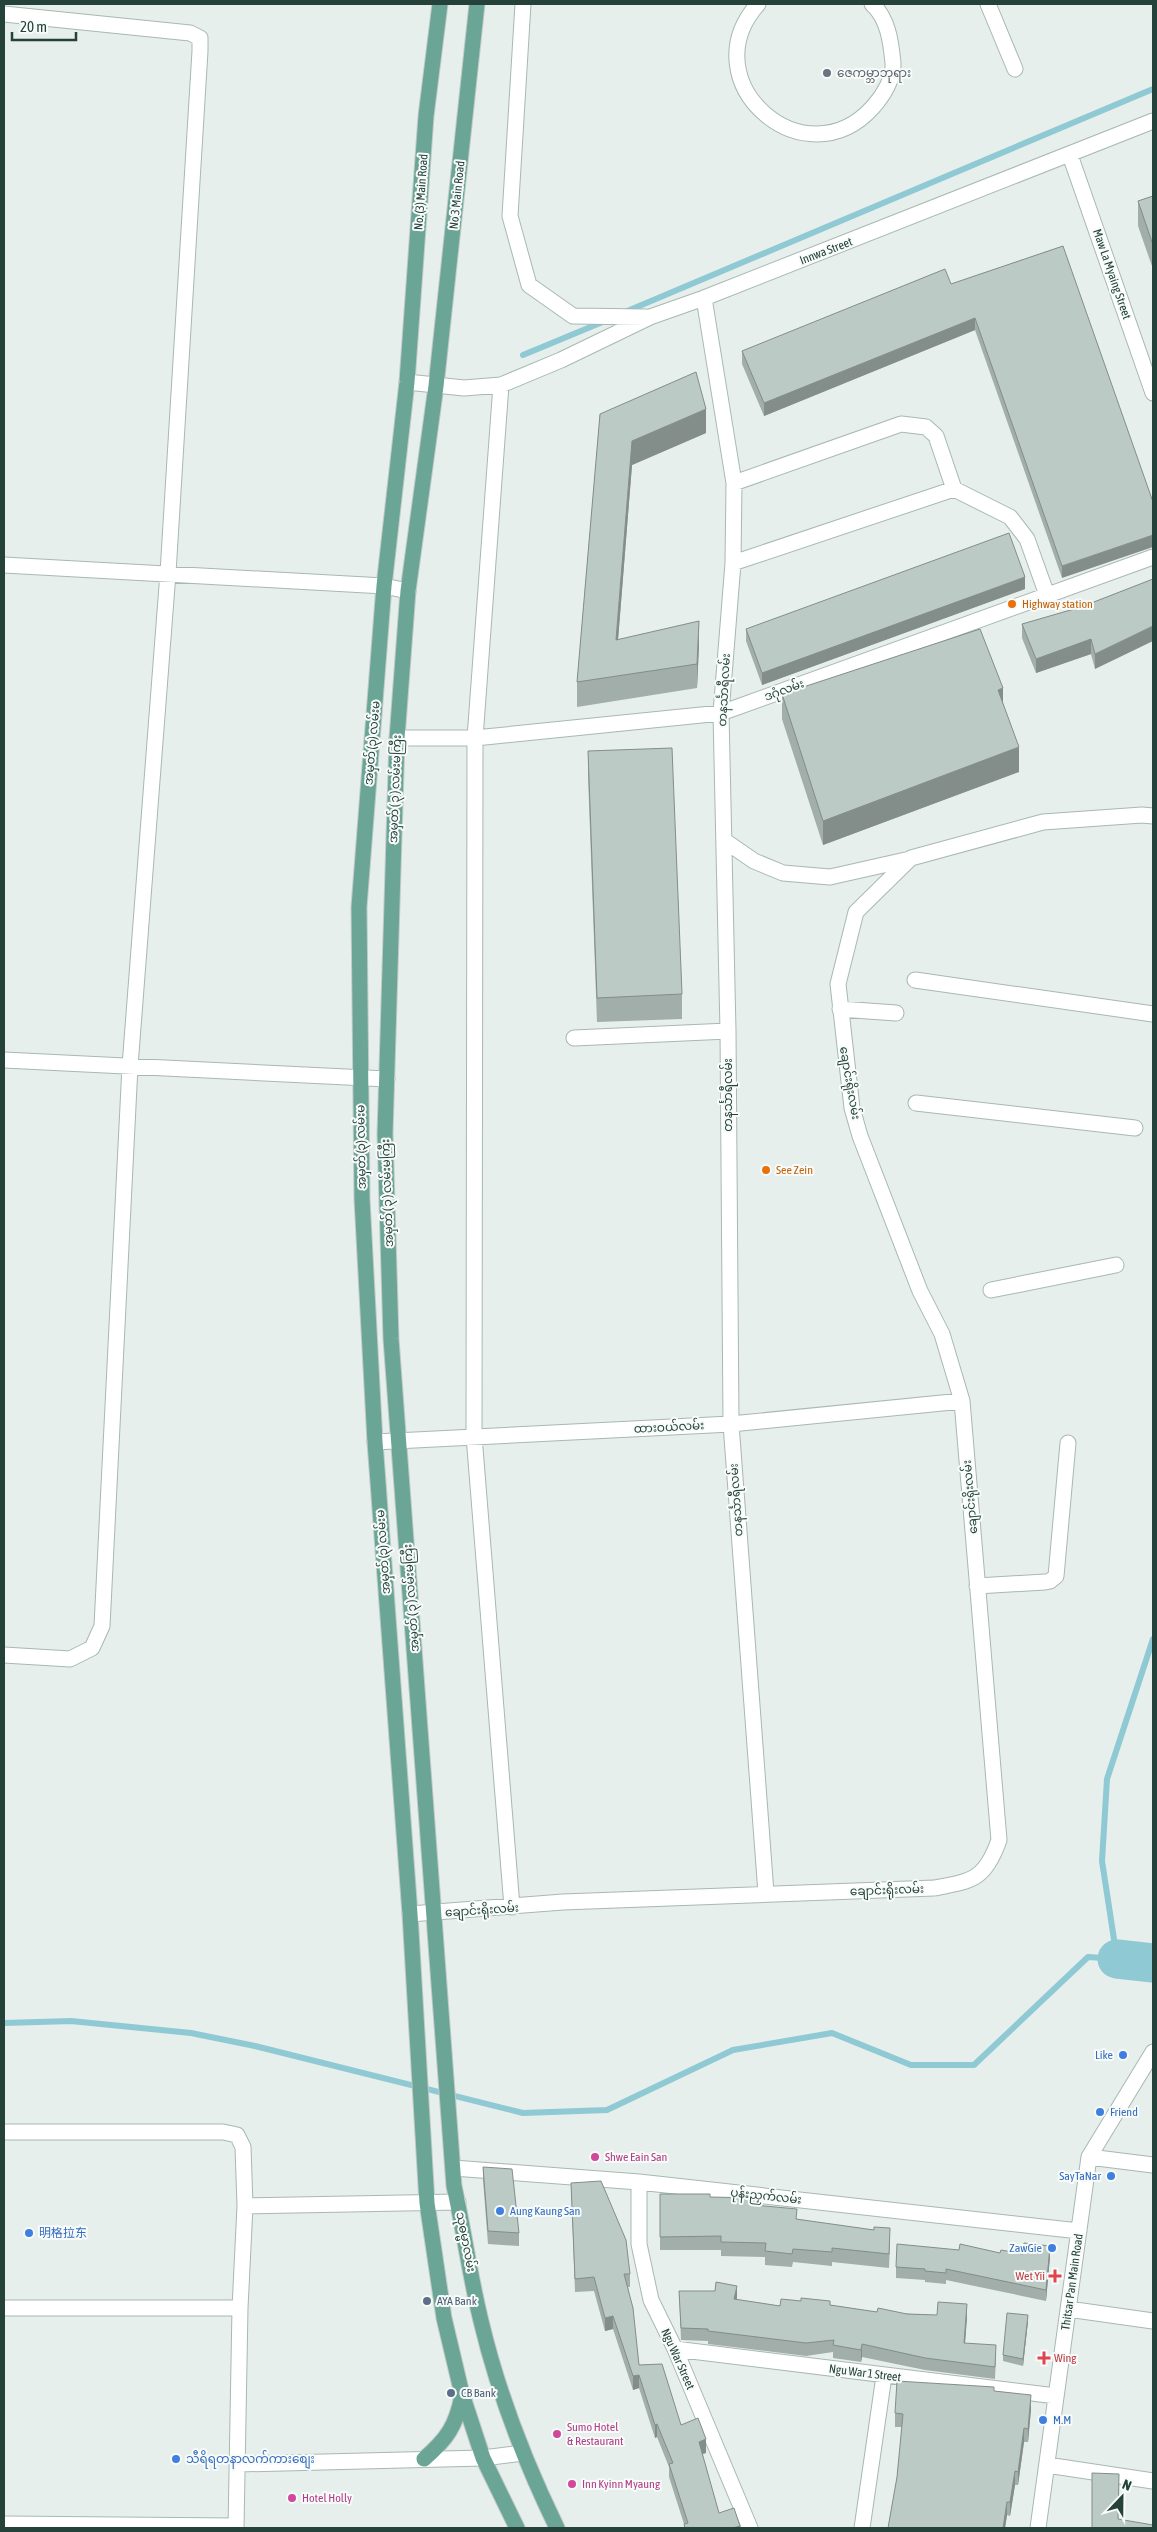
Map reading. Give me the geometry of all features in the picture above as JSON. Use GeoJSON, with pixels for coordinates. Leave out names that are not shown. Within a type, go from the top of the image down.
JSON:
{"type":"FeatureCollection","features":[{"type":"Feature","properties":{"kind":"main road","name":"No. (3) Main Road"},"geometry":{"type":"LineString","coordinates":[[407,382],[426,116],[440,4]]}},
{"type":"Feature","properties":{"kind":"main road","name":"No 3 Main Road"},"geometry":{"type":"LineString","coordinates":[[436,386],[477,4]]}},
{"type":"Feature","properties":{"kind":"main road","name":"အမှတ် (၃) လမ်းမ"},"geometry":{"type":"LineString","coordinates":[[407,382],[384,586],[359,907],[360,1078],[362,1199],[375,1442],[410,1914],[427,2204]]}},
{"type":"Feature","properties":{"kind":"main road","name":"အမှတ် ( ၃ ) လမ်းမကြီး"},"geometry":{"type":"LineString","coordinates":[[436,386],[408,591],[397,738],[385,1134],[390,1319],[441,2002]]}},
{"type":"Feature","properties":{"kind":"main road","name":"သုဓမ္မာလမ်း"},"geometry":{"type":"LineString","coordinates":[[441,2002],[452,2168],[480,2320],[500,2387],[523,2453],[558,2528]]}},
{"type":"Feature","properties":{"kind":"main road"},"geometry":{"type":"LineString","coordinates":[[427,2204],[444,2318],[462,2394],[483,2458],[517,2528]]}},
{"type":"Feature","properties":{"kind":"main road"},"geometry":{"type":"LineString","coordinates":[[424,2459],[443,2443],[458,2418],[462,2394]]}},
{"type":"Feature","properties":{"kind":"street"},"geometry":{"type":"LineString","coordinates":[[523,4],[510,216],[529,285],[573,316],[650,317]]}},
{"type":"Feature","properties":{"kind":"street"},"geometry":{"type":"LineString","coordinates":[[758,4],[747,17],[737,45],[739,76],[752,104],[776,124],[804,134],[835,132],[863,118],[883,96],[893,67],[891,36],[878,9],[872,4]]}},
{"type":"Feature","properties":{"kind":"street"},"geometry":{"type":"LineString","coordinates":[[988,4],[1015,69]]}},
{"type":"Feature","properties":{"kind":"street"},"geometry":{"type":"LineString","coordinates":[[4,14],[190,33],[200,38],[168,573],[130,1066],[102,1626],[92,1648],[70,1660],[4,1655]]}},
{"type":"Feature","properties":{"kind":"street","name":"Innwa Street"},"geometry":{"type":"LineString","coordinates":[[407,382],[464,388],[501,385],[561,360],[650,317],[704,298],[1153,121]]}},
{"type":"Feature","properties":{"kind":"street","name":"Maw La Myaing Street"},"geometry":{"type":"LineString","coordinates":[[1070,155],[1153,393]]}},
{"type":"Feature","properties":{"kind":"street","name":"တနင်္သာရီလမ်း"},"geometry":{"type":"LineString","coordinates":[[704,298],[734,483],[733,563],[721,713],[728,1031],[731,1424],[766,1893]]}},
{"type":"Feature","properties":{"kind":"street"},"geometry":{"type":"LineString","coordinates":[[501,385],[476,738],[474,1436],[512,1908]]}},
{"type":"Feature","properties":{"kind":"street"},"geometry":{"type":"LineString","coordinates":[[734,483],[901,424],[926,428],[936,436],[954,489],[1010,517],[1027,539],[1047,595]]}},
{"type":"Feature","properties":{"kind":"street"},"geometry":{"type":"LineString","coordinates":[[733,563],[954,489]]}},
{"type":"Feature","properties":{"kind":"street","name":"ဒဂုံလမ်း"},"geometry":{"type":"LineString","coordinates":[[397,738],[476,738],[721,713],[1153,557]]}},
{"type":"Feature","properties":{"kind":"street"},"geometry":{"type":"LineString","coordinates":[[4,565],[384,586],[408,591]]}},
{"type":"Feature","properties":{"kind":"street","name":"ချောင်းရိုးလမ်း"},"geometry":{"type":"LineString","coordinates":[[410,1914],[512,1908],[564,1902],[934,1888],[971,1881],[992,1860],[999,1840],[962,1401],[942,1334],[920,1291],[860,1136],[852,1108],[838,984],[856,912],[911,858],[1043,822],[1142,815],[1153,816]]}},
{"type":"Feature","properties":{"kind":"street"},"geometry":{"type":"LineString","coordinates":[[725,841],[754,861],[783,873],[830,877],[911,858]]}},
{"type":"Feature","properties":{"kind":"street"},"geometry":{"type":"LineString","coordinates":[[915,980],[1153,1014]]}},
{"type":"Feature","properties":{"kind":"street"},"geometry":{"type":"LineString","coordinates":[[840,1009],[896,1013]]}},
{"type":"Feature","properties":{"kind":"street"},"geometry":{"type":"LineString","coordinates":[[574,1038],[728,1031]]}},
{"type":"Feature","properties":{"kind":"street"},"geometry":{"type":"LineString","coordinates":[[4,1060],[387,1080]]}},
{"type":"Feature","properties":{"kind":"street"},"geometry":{"type":"LineString","coordinates":[[916,1103],[1135,1128]]}},
{"type":"Feature","properties":{"kind":"street"},"geometry":{"type":"LineString","coordinates":[[991,1290],[1116,1265]]}},
{"type":"Feature","properties":{"kind":"street","name":"ထားဝယ်လမ်း"},"geometry":{"type":"LineString","coordinates":[[375,1442],[731,1424],[962,1401]]}},
{"type":"Feature","properties":{"kind":"street"},"geometry":{"type":"LineString","coordinates":[[978,1586],[1044,1582],[1050,1581],[1056,1576],[1068,1444]]}},
{"type":"Feature","properties":{"kind":"street","name":"Thitsar Pan Main Road"},"geometry":{"type":"LineString","coordinates":[[1038,2528],[1089,2156],[1153,2052]]}},
{"type":"Feature","properties":{"kind":"street"},"geometry":{"type":"LineString","coordinates":[[4,2132],[224,2132],[237,2135],[243,2147],[245,2206],[240,2308],[239,2464],[236,2527],[4,2524]]}},
{"type":"Feature","properties":{"kind":"street"},"geometry":{"type":"LineString","coordinates":[[1089,2156],[1153,2165]]}},
{"type":"Feature","properties":{"kind":"street","name":"ပုန်းညှက်လမ်း"},"geometry":{"type":"LineString","coordinates":[[452,2168],[639,2182],[1079,2230]]}},
{"type":"Feature","properties":{"kind":"street","name":"Ngu War Street"},"geometry":{"type":"LineString","coordinates":[[639,2182],[638,2244],[651,2300],[674,2349],[750,2528]]}},
{"type":"Feature","properties":{"kind":"street"},"geometry":{"type":"LineString","coordinates":[[245,2206],[458,2202]]}},
{"type":"Feature","properties":{"kind":"street"},"geometry":{"type":"LineString","coordinates":[[4,2308],[240,2308]]}},
{"type":"Feature","properties":{"kind":"street"},"geometry":{"type":"LineString","coordinates":[[1068,2310],[1153,2321]]}},
{"type":"Feature","properties":{"kind":"street","name":"Ngu War 1 Street"},"geometry":{"type":"LineString","coordinates":[[674,2349],[1056,2396]]}},
{"type":"Feature","properties":{"kind":"street"},"geometry":{"type":"LineString","coordinates":[[862,2528],[884,2376]]}},
{"type":"Feature","properties":{"kind":"street"},"geometry":{"type":"LineString","coordinates":[[239,2464],[483,2458],[523,2453]]}},
{"type":"Feature","properties":{"kind":"street"},"geometry":{"type":"LineString","coordinates":[[1047,2465],[1153,2481]]}},
{"type":"Feature","properties":{"kind":"building"},"geometry":{"type":"Polygon","coordinates":[[[1153,196],[1153,245],[1138,201],[1153,196]]]}},
{"type":"Feature","properties":{"kind":"building"},"geometry":{"type":"Polygon","coordinates":[[[1063,246],[1153,502],[1153,535],[1062,566],[975,318],[764,403],[742,351],[945,269],[951,284],[1063,246]]]}},
{"type":"Feature","properties":{"kind":"building"},"geometry":{"type":"Polygon","coordinates":[[[696,372],[706,409],[632,441],[616,640],[699,621],[697,664],[577,682],[600,414],[696,372]]]}},
{"type":"Feature","properties":{"kind":"building"},"geometry":{"type":"Polygon","coordinates":[[[1009,533],[1025,577],[762,673],[746,629],[1009,533]]]}},
{"type":"Feature","properties":{"kind":"building"},"geometry":{"type":"Polygon","coordinates":[[[1153,579],[1153,626],[1095,654],[1091,639],[1036,659],[1022,624],[1081,607],[1153,579]]]}},
{"type":"Feature","properties":{"kind":"building"},"geometry":{"type":"Polygon","coordinates":[[[980,629],[1003,688],[998,690],[1019,747],[823,821],[782,694],[980,629]]]}},
{"type":"Feature","properties":{"kind":"building"},"geometry":{"type":"Polygon","coordinates":[[[672,748],[682,994],[597,998],[588,751],[672,748]]]}},
{"type":"Feature","properties":{"kind":"building","name":"Aung Kaung San"},"geometry":{"type":"Polygon","coordinates":[[[483,2167],[512,2169],[519,2233],[488,2231],[483,2167]]]}},
{"type":"Feature","properties":{"kind":"building"},"geometry":{"type":"Polygon","coordinates":[[[601,2181],[626,2240],[630,2274],[624,2274],[633,2308],[639,2365],[662,2364],[681,2425],[698,2418],[706,2439],[699,2442],[719,2513],[734,2508],[740,2526],[733,2528],[685,2528],[684,2524],[688,2523],[669,2464],[673,2463],[657,2424],[655,2425],[639,2375],[633,2376],[613,2316],[605,2318],[594,2277],[575,2279],[571,2183],[601,2181]]]}},
{"type":"Feature","properties":{"kind":"building"},"geometry":{"type":"Polygon","coordinates":[[[660,2194],[710,2194],[710,2197],[754,2198],[754,2205],[797,2209],[796,2219],[874,2230],[874,2227],[890,2228],[889,2254],[832,2248],[832,2252],[793,2249],[792,2254],[765,2251],[766,2243],[721,2242],[721,2236],[660,2237],[660,2194]]]}},
{"type":"Feature","properties":{"kind":"building"},"geometry":{"type":"Polygon","coordinates":[[[1024,2243],[1050,2246],[1046,2290],[946,2269],[946,2273],[896,2267],[897,2244],[959,2250],[960,2244],[1000,2253],[1001,2250],[1023,2254],[1024,2243]]]}},
{"type":"Feature","properties":{"kind":"building"},"geometry":{"type":"Polygon","coordinates":[[[716,2282],[737,2286],[734,2299],[780,2306],[781,2299],[801,2301],[801,2298],[830,2301],[830,2305],[877,2312],[878,2308],[907,2314],[937,2315],[938,2302],[967,2304],[964,2343],[996,2345],[995,2367],[925,2358],[862,2344],[861,2350],[833,2345],[834,2340],[806,2343],[708,2331],[708,2329],[681,2328],[679,2291],[715,2291],[716,2282]]]}},
{"type":"Feature","properties":{"kind":"building"},"geometry":{"type":"Polygon","coordinates":[[[1007,2313],[1028,2315],[1023,2359],[1003,2355],[1007,2313]]]}},
{"type":"Feature","properties":{"kind":"building"},"geometry":{"type":"Polygon","coordinates":[[[897,2381],[994,2387],[994,2391],[1031,2395],[1028,2429],[1024,2428],[1018,2472],[1015,2471],[1003,2528],[888,2528],[897,2477],[903,2414],[895,2413],[897,2381]]]}},
{"type":"Feature","properties":{"kind":"building"},"geometry":{"type":"Polygon","coordinates":[[[1092,2473],[1119,2474],[1118,2519],[1153,2525],[1153,2528],[1092,2528],[1092,2473]]]}},
{"type":"Feature","properties":{"kind":"waterway"},"geometry":{"type":"LineString","coordinates":[[625,312],[1153,89]]}},
{"type":"Feature","properties":{"kind":"waterway"},"geometry":{"type":"LineString","coordinates":[[523,355],[605,321]]}},
{"type":"Feature","properties":{"kind":"waterway"},"geometry":{"type":"LineString","coordinates":[[4,2023],[71,2021],[191,2033],[255,2046],[523,2113],[607,2110],[733,2050],[832,2033],[911,2065],[974,2065],[1088,1957],[1117,1959],[1102,1861],[1107,1779],[1153,1639]]}},
{"type":"Feature","properties":{"kind":"waterway"},"geometry":{"type":"LineString","coordinates":[[1117,1959],[1153,1963]]}},
{"type":"Feature","properties":{"kind":"place","name":"ဇေကမ္ဘာဘုရား"},"geometry":{"type":"Point","coordinates":[827,73]}},
{"type":"Feature","properties":{"kind":"place","name":"Highway station"},"geometry":{"type":"Point","coordinates":[1012,604]}},
{"type":"Feature","properties":{"kind":"place","name":"See Zein"},"geometry":{"type":"Point","coordinates":[766,1170]}},
{"type":"Feature","properties":{"kind":"place","name":"Like"},"geometry":{"type":"Point","coordinates":[1123,2055]}},
{"type":"Feature","properties":{"kind":"place","name":"Friend"},"geometry":{"type":"Point","coordinates":[1100,2112]}},
{"type":"Feature","properties":{"kind":"place","name":"Shwe Eain San"},"geometry":{"type":"Point","coordinates":[595,2157]}},
{"type":"Feature","properties":{"kind":"place","name":"SayTaNar"},"geometry":{"type":"Point","coordinates":[1111,2176]}},
{"type":"Feature","properties":{"kind":"place","name":"Aung Kaung San"},"geometry":{"type":"Point","coordinates":[500,2211]}},
{"type":"Feature","properties":{"kind":"place","name":"明格拉东"},"geometry":{"type":"Point","coordinates":[29,2233]}},
{"type":"Feature","properties":{"kind":"place","name":"ZawGie"},"geometry":{"type":"Point","coordinates":[1052,2248]}},
{"type":"Feature","properties":{"kind":"place","name":"Wet Yii"},"geometry":{"type":"Point","coordinates":[1055,2276]}},
{"type":"Feature","properties":{"kind":"place","name":"AYA Bank"},"geometry":{"type":"Point","coordinates":[427,2301]}},
{"type":"Feature","properties":{"kind":"place","name":"Wing"},"geometry":{"type":"Point","coordinates":[1044,2358]}},
{"type":"Feature","properties":{"kind":"place","name":"CB Bank"},"geometry":{"type":"Point","coordinates":[451,2393]}},
{"type":"Feature","properties":{"kind":"place","name":"M.M"},"geometry":{"type":"Point","coordinates":[1043,2420]}},
{"type":"Feature","properties":{"kind":"place","name":"Sumo Hotel & Restaurant"},"geometry":{"type":"Point","coordinates":[557,2434]}},
{"type":"Feature","properties":{"kind":"place","name":"သီရိရတနာလက်ကားစျေး"},"geometry":{"type":"Point","coordinates":[176,2459]}},
{"type":"Feature","properties":{"kind":"place","name":"Inn Kyinn Myaung"},"geometry":{"type":"Point","coordinates":[572,2484]}},
{"type":"Feature","properties":{"kind":"place","name":"Hotel Holly"},"geometry":{"type":"Point","coordinates":[292,2498]}}]}
